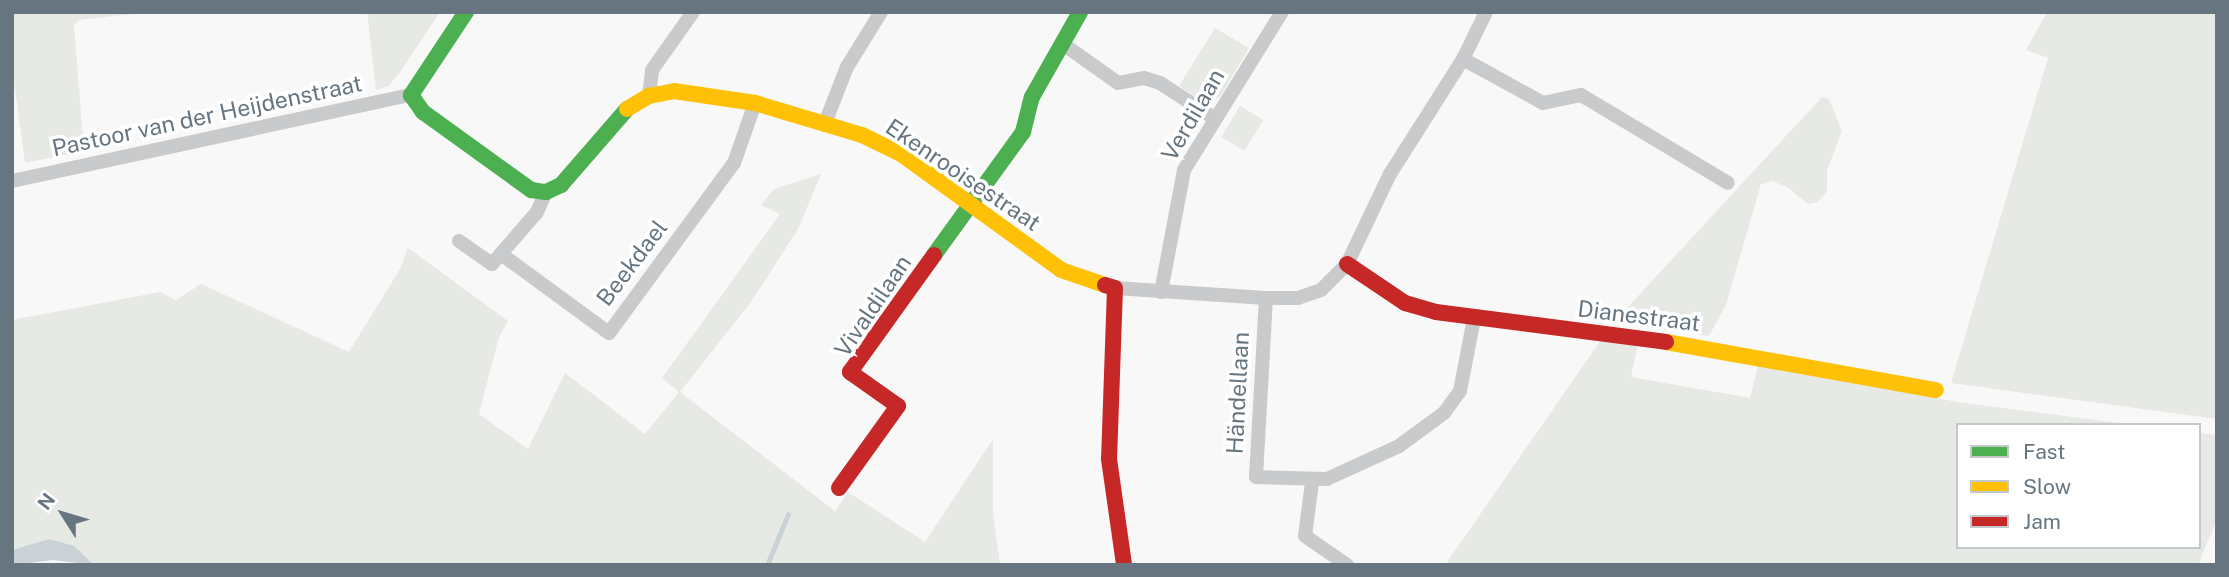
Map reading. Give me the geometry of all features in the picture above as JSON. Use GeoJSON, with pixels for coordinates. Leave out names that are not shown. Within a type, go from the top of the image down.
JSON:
{"type":"FeatureCollection","features":[{"type":"Feature","properties":{"kind":"street"},"geometry":{"type":"LineString","coordinates":[[459,241],[492,264],[537,212],[547,192],[531,190],[423,112],[411,95],[466,12]]}},
{"type":"Feature","properties":{"kind":"street"},"geometry":{"type":"LineString","coordinates":[[649,96],[652,70],[693,12]]}},
{"type":"Feature","properties":{"kind":"street"},"geometry":{"type":"LineString","coordinates":[[825,123],[847,67],[881,12]]}},
{"type":"Feature","properties":{"kind":"street"},"geometry":{"type":"LineString","coordinates":[[972,205],[1023,132],[1032,97],[1080,12]]}},
{"type":"Feature","properties":{"kind":"street","name":"Verdilaan"},"geometry":{"type":"LineString","coordinates":[[1161,292],[1184,170],[1282,12]]}},
{"type":"Feature","properties":{"kind":"street"},"geometry":{"type":"LineString","coordinates":[[1124,565],[1109,459],[1115,288],[1266,298],[1298,298],[1321,290],[1347,264],[1390,174],[1463,59],[1486,12]]}},
{"type":"Feature","properties":{"kind":"street"},"geometry":{"type":"LineString","coordinates":[[1063,44],[1118,83],[1144,78],[1160,83],[1214,118]]}},
{"type":"Feature","properties":{"kind":"street"},"geometry":{"type":"LineString","coordinates":[[1463,59],[1543,103],[1581,95],[1728,183]]}},
{"type":"Feature","properties":{"kind":"street","name":"Ekenrooisestraat"},"geometry":{"type":"LineString","coordinates":[[547,192],[561,185],[630,106],[649,96],[674,91],[755,103],[825,123],[901,154],[1061,270],[1115,288]]}},
{"type":"Feature","properties":{"kind":"street","name":"Pastoor van der Heijdenstraat"},"geometry":{"type":"LineString","coordinates":[[12,181],[411,95]]}},
{"type":"Feature","properties":{"kind":"street","name":"Beekdael"},"geometry":{"type":"LineString","coordinates":[[501,254],[609,333],[734,163],[755,103]]}},
{"type":"Feature","properties":{"kind":"street","name":"Vivaldilaan"},"geometry":{"type":"LineString","coordinates":[[839,488],[898,406],[850,372],[972,205]]}},
{"type":"Feature","properties":{"kind":"street","name":"Dianestraat"},"geometry":{"type":"LineString","coordinates":[[1347,264],[1405,303],[1474,318],[1714,348],[1936,390]]}},
{"type":"Feature","properties":{"kind":"street","name":"Händellaan"},"geometry":{"type":"LineString","coordinates":[[1266,298],[1256,477],[1312,482],[1382,455],[1444,413],[1460,391],[1474,318]]}},
{"type":"Feature","properties":{"kind":"street"},"geometry":{"type":"LineString","coordinates":[[1312,482],[1305,536],[1347,565]]}},
{"type":"Feature","properties":{"kind":"shaded area"},"geometry":{"type":"Polygon","coordinates":[[[12,12],[149,12],[79,20],[74,25],[84,151],[25,163],[12,67],[12,12]]]}},
{"type":"Feature","properties":{"kind":"shaded area"},"geometry":{"type":"Polygon","coordinates":[[[367,12],[440,12],[398,75],[388,86],[376,90],[367,12]]]}},
{"type":"Feature","properties":{"kind":"shaded area"},"geometry":{"type":"Polygon","coordinates":[[[2047,12],[2217,12],[2217,419],[1951,383],[2048,58],[2026,50],[2047,12]]]}},
{"type":"Feature","properties":{"kind":"shaded area"},"geometry":{"type":"Polygon","coordinates":[[[1215,28],[1249,48],[1220,97],[1205,103],[1179,86],[1215,28]]]}},
{"type":"Feature","properties":{"kind":"shaded area"},"geometry":{"type":"Polygon","coordinates":[[[1822,97],[1829,99],[1842,131],[1827,170],[1827,191],[1818,202],[1808,204],[1787,187],[1772,181],[1761,184],[1726,305],[1709,336],[1614,322],[1822,97]]]}},
{"type":"Feature","properties":{"kind":"shaded area"},"geometry":{"type":"Polygon","coordinates":[[[1240,106],[1263,120],[1245,151],[1221,137],[1240,106]]]}},
{"type":"Feature","properties":{"kind":"shaded area"},"geometry":{"type":"Polygon","coordinates":[[[821,174],[798,229],[751,302],[680,392],[835,511],[848,492],[925,542],[993,439],[993,513],[1000,565],[93,565],[49,539],[12,550],[12,320],[160,292],[176,300],[201,284],[349,352],[400,269],[408,248],[508,321],[499,337],[479,414],[528,449],[565,373],[645,434],[679,392],[662,378],[780,214],[761,205],[774,189],[821,174]]]}},
{"type":"Feature","properties":{"kind":"shaded area"},"geometry":{"type":"Polygon","coordinates":[[[1603,337],[1638,342],[1631,377],[1750,398],[1759,361],[1957,402],[2120,423],[1956,423],[1956,549],[2201,549],[2201,433],[2217,435],[2217,519],[2198,565],[1445,565],[1603,337]]]}},
{"type":"Feature","properties":{"kind":"shaded area"},"geometry":{"type":"Polygon","coordinates":[[[49,539],[74,546],[94,565],[53,560],[12,565],[12,550],[49,539]]]}},
{"type":"Feature","properties":{"kind":"waterway"},"geometry":{"type":"LineString","coordinates":[[767,565],[788,514]]}},
{"type":"Feature","properties":{"kind":"traffic: fast"},"geometry":{"type":"LineString","coordinates":[[466,12],[411,95],[423,112],[531,190],[546,192],[561,185],[627,109]]}},
{"type":"Feature","properties":{"kind":"traffic: fast"},"geometry":{"type":"LineString","coordinates":[[934,255],[1023,132],[1032,97],[1080,12]]}},
{"type":"Feature","properties":{"kind":"traffic: slow"},"geometry":{"type":"LineString","coordinates":[[627,109],[649,96],[674,91],[755,103],[862,135],[901,154],[1061,270],[1105,285]]}},
{"type":"Feature","properties":{"kind":"traffic: slow"},"geometry":{"type":"LineString","coordinates":[[1666,342],[1936,390]]}},
{"type":"Feature","properties":{"kind":"traffic: jam"},"geometry":{"type":"LineString","coordinates":[[839,488],[898,406],[850,372],[934,255]]}},
{"type":"Feature","properties":{"kind":"traffic: jam"},"geometry":{"type":"LineString","coordinates":[[1347,264],[1405,303],[1436,312],[1666,342]]}},
{"type":"Feature","properties":{"kind":"traffic: jam"},"geometry":{"type":"LineString","coordinates":[[1105,285],[1115,288],[1109,459],[1124,565]]}}]}
